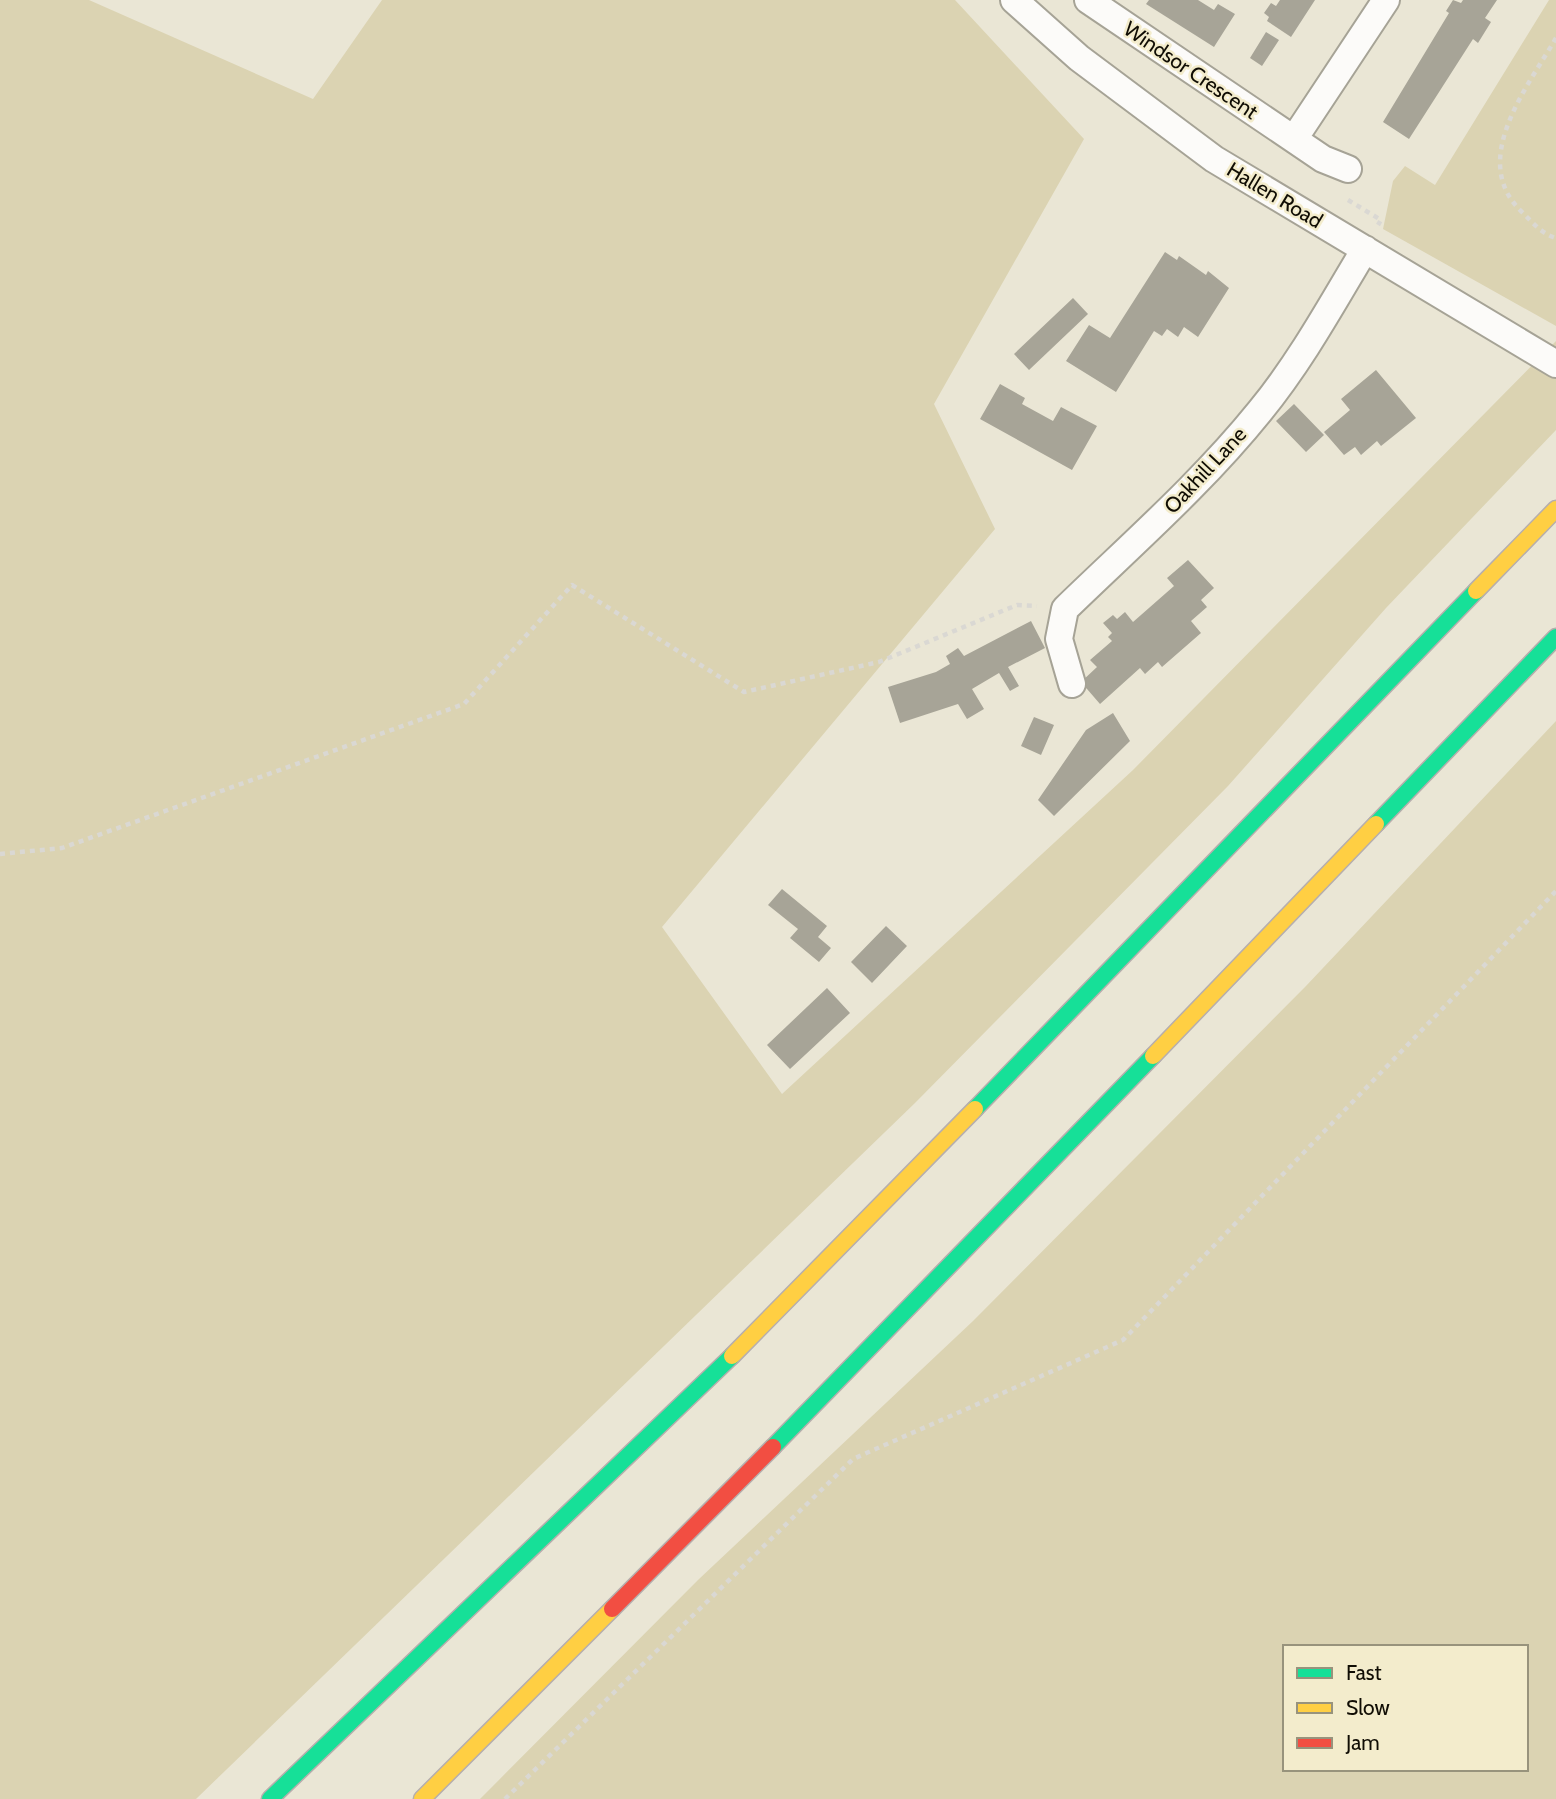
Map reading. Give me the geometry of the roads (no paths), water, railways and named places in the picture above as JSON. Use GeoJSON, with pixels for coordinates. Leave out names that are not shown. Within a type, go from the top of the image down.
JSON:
{"type":"FeatureCollection","features":[{"type":"Feature","properties":{"kind":"highway"},"geometry":{"type":"LineString","coordinates":[[270,1799],[782,1308],[1556,509]]}},
{"type":"Feature","properties":{"kind":"highway"},"geometry":{"type":"LineString","coordinates":[[422,1799],[846,1374],[1556,637]]}},
{"type":"Feature","properties":{"kind":"street","name":"Hallen Road"},"geometry":{"type":"LineString","coordinates":[[1014,0],[1079,58],[1182,136],[1556,364]]}},
{"type":"Feature","properties":{"kind":"street","name":"Windsor Crescent"},"geometry":{"type":"LineString","coordinates":[[1088,0],[1323,159],[1348,169]]}},
{"type":"Feature","properties":{"kind":"street"},"geometry":{"type":"LineString","coordinates":[[1294,139],[1386,0]]}},
{"type":"Feature","properties":{"kind":"street","name":"Oakhill Lane"},"geometry":{"type":"LineString","coordinates":[[1072,684],[1059,639],[1066,609],[1202,477],[1261,410],[1313,337],[1365,249]]}}]}
